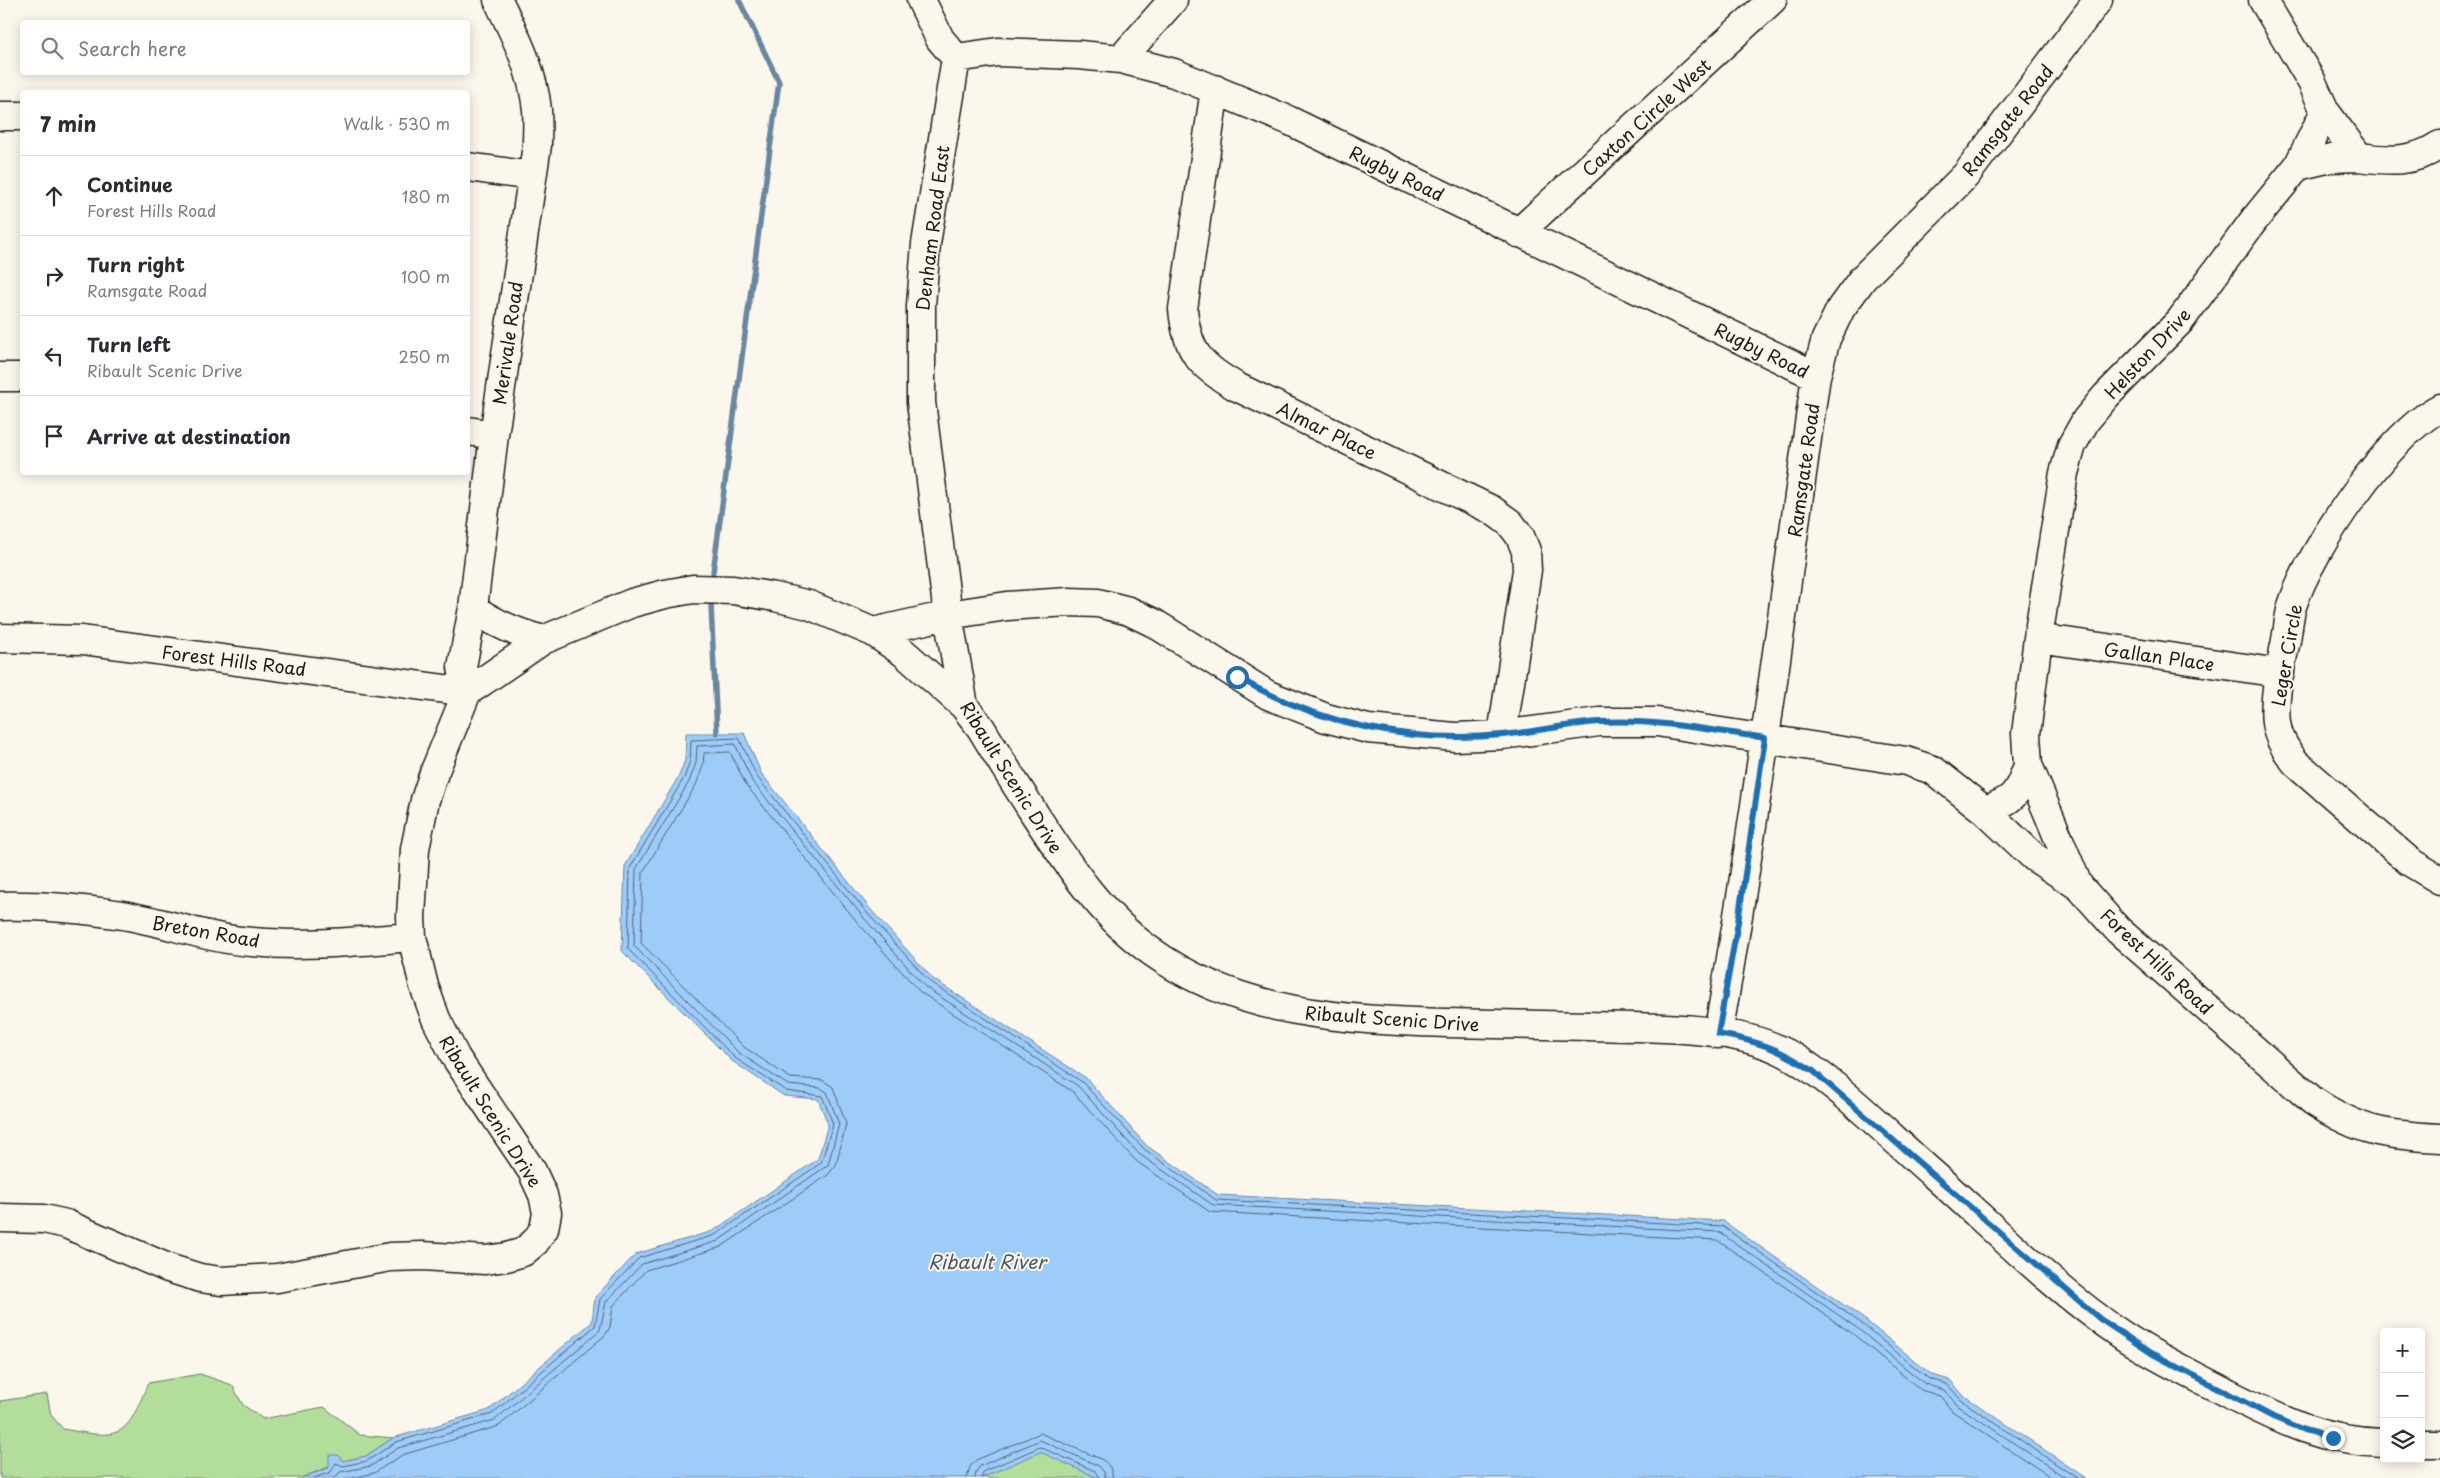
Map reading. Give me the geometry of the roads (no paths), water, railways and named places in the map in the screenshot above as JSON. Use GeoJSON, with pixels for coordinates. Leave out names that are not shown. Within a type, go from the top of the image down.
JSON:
{"type":"FeatureCollection","features":[{"type":"Feature","properties":{"kind":"street","name":"Merivale Road"},"geometry":{"type":"LineString","coordinates":[[467,692],[462,667],[473,608],[481,433],[537,145],[537,111],[531,78],[520,46],[498,0]]}},
{"type":"Feature","properties":{"kind":"street"},"geometry":{"type":"LineString","coordinates":[[921,0],[940,39],[956,58]]}},
{"type":"Feature","properties":{"kind":"street"},"geometry":{"type":"LineString","coordinates":[[1121,59],[1173,0]]}},
{"type":"Feature","properties":{"kind":"street","name":"Caxton Circle West"},"geometry":{"type":"LineString","coordinates":[[1518,232],[1772,0]]}},
{"type":"Feature","properties":{"kind":"street","name":"Ramsgate Road"},"geometry":{"type":"LineString","coordinates":[[1718,1034],[1738,922],[1816,376],[1830,331],[1841,308],[1863,278],[1966,174],[1991,145],[2098,0]]}},
{"type":"Feature","properties":{"kind":"street"},"geometry":{"type":"LineString","coordinates":[[2263,0],[2312,82],[2325,111],[2359,156]]}},
{"type":"Feature","properties":{"kind":"street","name":"Rugby Road"},"geometry":{"type":"LineString","coordinates":[[956,58],[998,52],[1121,59],[1174,73],[1288,120],[1816,376]]}},
{"type":"Feature","properties":{"kind":"street","name":"Denham Road East"},"geometry":{"type":"LineString","coordinates":[[948,615],[921,402],[920,349],[921,305],[926,244],[956,58]]}},
{"type":"Feature","properties":{"kind":"street","name":"Almar Place"},"geometry":{"type":"LineString","coordinates":[[1215,89],[1184,309],[1185,327],[1190,345],[1198,359],[1212,373],[1237,387],[1492,510],[1510,523],[1520,536],[1526,551],[1527,582],[1502,735]]}},
{"type":"Feature","properties":{"kind":"street","name":"Helston Drive"},"geometry":{"type":"LineString","coordinates":[[2028,765],[2026,734],[2038,638],[2064,473],[2072,445],[2086,420],[2106,396],[2180,321],[2254,220],[2298,166],[2325,111]]}},
{"type":"Feature","properties":{"kind":"street"},"geometry":{"type":"LineString","coordinates":[[0,116],[20,116]]}},
{"type":"Feature","properties":{"kind":"street"},"geometry":{"type":"LineString","coordinates":[[2298,166],[2331,158],[2359,156],[2388,161],[2409,160],[2427,153],[2440,145]]}},
{"type":"Feature","properties":{"kind":"street"},"geometry":{"type":"LineString","coordinates":[[470,166],[532,176]]}},
{"type":"Feature","properties":{"kind":"street"},"geometry":{"type":"LineString","coordinates":[[0,377],[20,377]]}},
{"type":"Feature","properties":{"kind":"street","name":"Leger Circle"},"geometry":{"type":"LineString","coordinates":[[2440,408],[2412,426],[2391,447],[2349,502],[2323,543],[2292,606],[2280,673],[2276,723],[2287,752],[2296,763],[2410,862],[2440,880]]}},
{"type":"Feature","properties":{"kind":"street"},"geometry":{"type":"LineString","coordinates":[[467,692],[542,640],[632,603],[693,589],[733,590],[792,601],[839,616],[873,632],[904,653],[964,706]]}},
{"type":"Feature","properties":{"kind":"street"},"geometry":{"type":"LineString","coordinates":[[873,632],[948,615],[1025,605],[1069,602],[1098,603],[1129,612],[1154,623],[1268,695],[1326,718],[1368,729],[1455,738],[1502,735],[1599,722],[1658,722],[1906,761],[1933,770],[1984,810],[2034,857],[2080,887]]}},
{"type":"Feature","properties":{"kind":"street"},"geometry":{"type":"LineString","coordinates":[[473,608],[492,622],[516,633],[542,640]]}},
{"type":"Feature","properties":{"kind":"street","name":"Ribault Scenic Drive"},"geometry":{"type":"LineString","coordinates":[[948,615],[964,706],[982,728],[1074,874],[1098,903],[1152,952],[1186,973],[1227,992],[1306,1014],[1351,1019],[1668,1028],[1755,1041],[1785,1052],[1812,1070],[2067,1293],[2100,1319],[2153,1354],[2273,1417],[2304,1430],[2333,1438],[2380,1443]]}},
{"type":"Feature","properties":{"kind":"street","name":"Forest Hills Road"},"geometry":{"type":"LineString","coordinates":[[0,638],[82,640],[467,692]]}},
{"type":"Feature","properties":{"kind":"street","name":"Gallan Place"},"geometry":{"type":"LineString","coordinates":[[2038,638],[2280,673]]}},
{"type":"Feature","properties":{"kind":"street","name":"Ribault Scenic Drive"},"geometry":{"type":"LineString","coordinates":[[0,1218],[44,1219],[66,1224],[168,1268],[200,1278],[222,1281],[277,1278],[390,1257],[423,1256],[485,1260],[508,1258],[523,1252],[535,1242],[544,1229],[547,1213],[543,1195],[532,1171],[452,1051],[436,1019],[424,986],[412,937],[411,888],[415,849],[425,800],[467,692]]}},
{"type":"Feature","properties":{"kind":"street"},"geometry":{"type":"LineString","coordinates":[[1984,810],[2006,803],[2021,786],[2028,765]]}},
{"type":"Feature","properties":{"kind":"street","name":"Forest Hills Road"},"geometry":{"type":"LineString","coordinates":[[2028,765],[2080,887],[2118,930],[2313,1101],[2355,1126],[2377,1132],[2440,1138]]}},
{"type":"Feature","properties":{"kind":"street","name":"Breton Road"},"geometry":{"type":"LineString","coordinates":[[0,906],[27,906],[122,915],[216,937],[252,942],[305,944],[412,937]]}},
{"type":"Feature","properties":{"kind":"street"},"geometry":{"type":"LineString","coordinates":[[2425,1444],[2440,1444]]}},
{"type":"Feature","properties":{"kind":"water","name":"Ribault River"},"geometry":{"type":"Polygon","coordinates":[[[686,733],[744,733],[761,773],[872,911],[933,979],[1086,1078],[1147,1146],[1218,1195],[1723,1221],[1864,1319],[1932,1375],[1950,1380],[1963,1395],[2086,1478],[1098,1478],[1040,1452],[981,1478],[301,1478],[329,1468],[329,1455],[338,1455],[343,1461],[366,1456],[393,1438],[489,1410],[592,1322],[595,1297],[636,1254],[713,1231],[818,1159],[828,1124],[818,1099],[784,1096],[732,1061],[622,951],[625,866],[679,776],[685,760],[686,733]]]}},
{"type":"Feature","properties":{"kind":"waterway"},"geometry":{"type":"LineString","coordinates":[[713,572],[779,82],[739,0]]}},
{"type":"Feature","properties":{"kind":"waterway"},"geometry":{"type":"LineString","coordinates":[[711,605],[717,733]]}}]}
